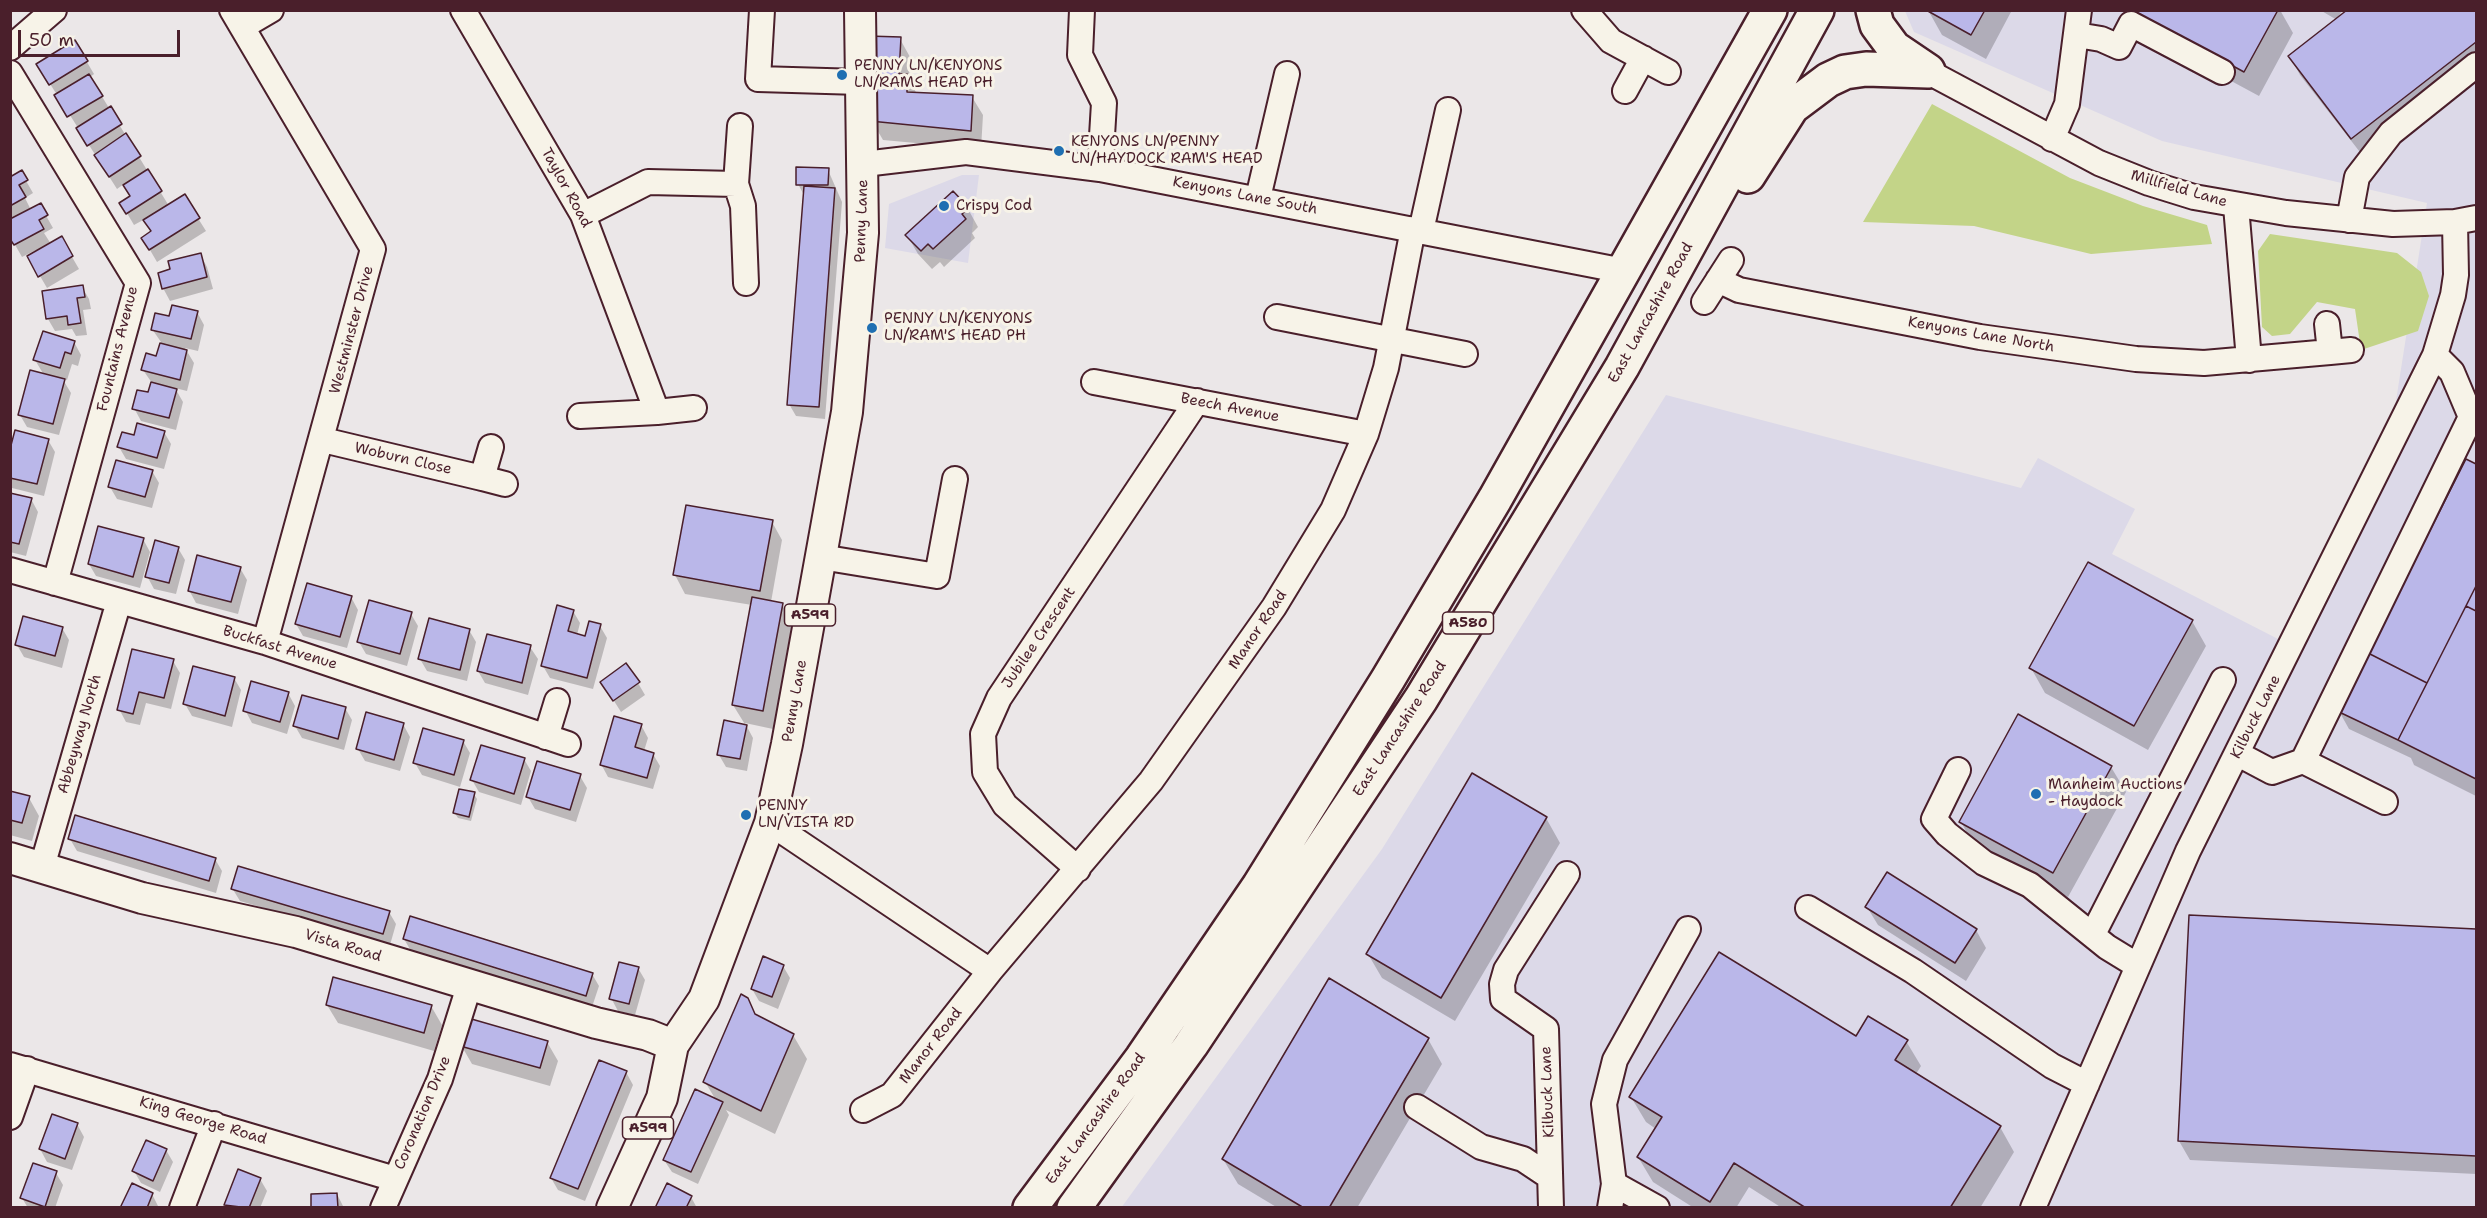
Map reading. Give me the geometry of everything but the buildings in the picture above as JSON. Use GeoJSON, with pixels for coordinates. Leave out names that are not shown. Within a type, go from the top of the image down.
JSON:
{"type":"FeatureCollection","features":[{"type":"Feature","properties":{"kind":"highway","name":"East Lancashire Road"},"geometry":{"type":"LineString","coordinates":[[1030,1208],[1142,1058],[1259,886],[1471,539],[1770,10]]}},
{"type":"Feature","properties":{"kind":"highway","name":"East Lancashire Road"},"geometry":{"type":"LineString","coordinates":[[1074,1208],[1191,1045],[1371,776],[1519,542],[1622,367],[1817,10]]}},
{"type":"Feature","properties":{"kind":"highway"},"geometry":{"type":"LineString","coordinates":[[1873,10],[1877,26],[1894,48],[1933,74]]}},
{"type":"Feature","properties":{"kind":"highway"},"geometry":{"type":"LineString","coordinates":[[1622,367],[1792,107],[1809,92],[1845,72],[1866,69],[1933,74]]}},
{"type":"Feature","properties":{"kind":"main road","name":"A599"},"geometry":{"type":"LineString","coordinates":[[860,10],[860,82],[864,164]]}},
{"type":"Feature","properties":{"kind":"main road","name":"Penny Lane"},"geometry":{"type":"LineString","coordinates":[[612,1208],[662,1098],[673,1045],[705,999],[770,823],[787,744],[847,412],[863,233],[864,164]]}},
{"type":"Feature","properties":{"kind":"main road","name":"Vista Road"},"geometry":{"type":"LineString","coordinates":[[10,858],[142,898],[296,932],[596,1023],[648,1035],[673,1045]]}},
{"type":"Feature","properties":{"kind":"street"},"geometry":{"type":"LineString","coordinates":[[10,48],[54,10]]}},
{"type":"Feature","properties":{"kind":"street"},"geometry":{"type":"LineString","coordinates":[[237,19],[271,10]]}},
{"type":"Feature","properties":{"kind":"street","name":"Taylor Road"},"geometry":{"type":"LineString","coordinates":[[462,10],[583,215],[657,411]]}},
{"type":"Feature","properties":{"kind":"street"},"geometry":{"type":"LineString","coordinates":[[762,10],[758,79],[860,82]]}},
{"type":"Feature","properties":{"kind":"street"},"geometry":{"type":"LineString","coordinates":[[1082,10],[1080,55],[1104,103],[1100,169]]}},
{"type":"Feature","properties":{"kind":"street"},"geometry":{"type":"LineString","coordinates":[[1584,10],[1611,41],[1668,72]]}},
{"type":"Feature","properties":{"kind":"street"},"geometry":{"type":"LineString","coordinates":[[2052,140],[2067,104],[2079,10]]}},
{"type":"Feature","properties":{"kind":"street","name":"Westminster Drive"},"geometry":{"type":"LineString","coordinates":[[237,19],[373,249],[323,440],[266,642]]}},
{"type":"Feature","properties":{"kind":"street"},"geometry":{"type":"LineString","coordinates":[[2077,35],[2101,39],[2119,47],[2131,24],[2222,72]]}},
{"type":"Feature","properties":{"kind":"street"},"geometry":{"type":"LineString","coordinates":[[1625,91],[1643,58]]}},
{"type":"Feature","properties":{"kind":"street"},"geometry":{"type":"LineString","coordinates":[[2349,220],[2357,177],[2391,134],[2476,65]]}},
{"type":"Feature","properties":{"kind":"street","name":"Fountains Avenue"},"geometry":{"type":"LineString","coordinates":[[10,73],[138,283],[55,583]]}},
{"type":"Feature","properties":{"kind":"street"},"geometry":{"type":"LineString","coordinates":[[1258,198],[1287,74]]}},
{"type":"Feature","properties":{"kind":"street","name":"Millfield Lane"},"geometry":{"type":"LineString","coordinates":[[1933,74],[2052,140],[2149,183],[2194,197],[2236,206],[2393,224],[2466,220]]}},
{"type":"Feature","properties":{"kind":"street","name":"Manor Road"},"geometry":{"type":"LineString","coordinates":[[863,1110],[892,1095],[990,971],[1151,781],[1274,607],[1333,510],[1366,434],[1378,397],[1417,230],[1448,111]]}},
{"type":"Feature","properties":{"kind":"street"},"geometry":{"type":"LineString","coordinates":[[740,126],[740,195],[746,282]]}},
{"type":"Feature","properties":{"kind":"street","name":"Kenyons Lane South"},"geometry":{"type":"LineString","coordinates":[[864,164],[966,152],[1100,169],[1624,271]]}},
{"type":"Feature","properties":{"kind":"street"},"geometry":{"type":"LineString","coordinates":[[583,215],[648,182],[740,195]]}},
{"type":"Feature","properties":{"kind":"street"},"geometry":{"type":"LineString","coordinates":[[2236,206],[2249,360]]}},
{"type":"Feature","properties":{"kind":"street","name":"Kilbuck Lane"},"geometry":{"type":"LineString","coordinates":[[2033,1208],[2188,851],[2435,355],[2453,295],[2456,264],[2466,220]]}},
{"type":"Feature","properties":{"kind":"street"},"geometry":{"type":"LineString","coordinates":[[1704,302],[1731,260]]}},
{"type":"Feature","properties":{"kind":"street","name":"Kenyons Lane North"},"geometry":{"type":"LineString","coordinates":[[1718,280],[1739,290],[1980,337],[2136,359],[2204,363],[2340,351],[2327,324]]}},
{"type":"Feature","properties":{"kind":"street"},"geometry":{"type":"LineString","coordinates":[[1277,316],[1465,354]]}},
{"type":"Feature","properties":{"kind":"street"},"geometry":{"type":"LineString","coordinates":[[2238,754],[2272,772],[2303,761],[2471,417],[2472,410],[2452,372],[2435,355]]}},
{"type":"Feature","properties":{"kind":"street","name":"Beech Avenue"},"geometry":{"type":"LineString","coordinates":[[1094,382],[1366,434]]}},
{"type":"Feature","properties":{"kind":"street","name":"Jubilee Crescent"},"geometry":{"type":"LineString","coordinates":[[1078,869],[1005,805],[986,772],[983,734],[999,698],[1197,401]]}},
{"type":"Feature","properties":{"kind":"street"},"geometry":{"type":"LineString","coordinates":[[580,416],[694,408]]}},
{"type":"Feature","properties":{"kind":"street","name":"Woburn Close"},"geometry":{"type":"LineString","coordinates":[[323,440],[494,481],[491,447]]}},
{"type":"Feature","properties":{"kind":"street"},"geometry":{"type":"LineString","coordinates":[[821,557],[937,576],[955,479]]}},
{"type":"Feature","properties":{"kind":"street","name":"Buckfast Avenue"},"geometry":{"type":"LineString","coordinates":[[10,570],[266,642],[557,740],[557,701]]}},
{"type":"Feature","properties":{"kind":"street","name":"Abbeyway North"},"geometry":{"type":"LineString","coordinates":[[42,867],[119,601]]}},
{"type":"Feature","properties":{"kind":"street"},"geometry":{"type":"LineString","coordinates":[[2093,934],[2223,680]]}},
{"type":"Feature","properties":{"kind":"street"},"geometry":{"type":"LineString","coordinates":[[2303,761],[2385,802]]}},
{"type":"Feature","properties":{"kind":"street"},"geometry":{"type":"LineString","coordinates":[[1958,770],[1934,819],[1947,834],[1984,863],[2030,885],[2138,966]]}},
{"type":"Feature","properties":{"kind":"street"},"geometry":{"type":"LineString","coordinates":[[770,823],[990,971]]}},
{"type":"Feature","properties":{"kind":"street","name":"Kilbuck Lane"},"geometry":{"type":"LineString","coordinates":[[1551,1208],[1546,1029],[1503,999],[1502,984],[1506,970],[1567,874]]}},
{"type":"Feature","properties":{"kind":"street"},"geometry":{"type":"LineString","coordinates":[[1808,909],[1913,971],[2052,1066],[2087,1084]]}},
{"type":"Feature","properties":{"kind":"street"},"geometry":{"type":"LineString","coordinates":[[1610,1208],[1614,1184],[1604,1104],[1615,1060],[1688,929]]}},
{"type":"Feature","properties":{"kind":"street","name":"Coronation Drive"},"geometry":{"type":"LineString","coordinates":[[383,1208],[440,1079],[470,983]]}},
{"type":"Feature","properties":{"kind":"street"},"geometry":{"type":"LineString","coordinates":[[10,1117],[19,1067]]}},
{"type":"Feature","properties":{"kind":"street","name":"King George Road"},"geometry":{"type":"LineString","coordinates":[[19,1067],[395,1179]]}},
{"type":"Feature","properties":{"kind":"street"},"geometry":{"type":"LineString","coordinates":[[1417,1107],[1473,1142],[1523,1159],[1550,1177]]}},
{"type":"Feature","properties":{"kind":"street"},"geometry":{"type":"LineString","coordinates":[[182,1208],[214,1124]]}},
{"type":"Feature","properties":{"kind":"street"},"geometry":{"type":"LineString","coordinates":[[1614,1184],[1657,1208]]}},
{"type":"Feature","properties":{"kind":"shaded area"},"geometry":{"type":"Polygon","coordinates":[[[1905,11],[2476,11],[2476,1207],[1121,1208],[1382,849],[1666,395],[2021,488],[2038,458],[2135,509],[2112,554],[2280,640],[2393,420],[2427,203],[2162,141],[1914,32],[1905,11]]]}},
{"type":"Feature","properties":{"kind":"shaded area"},"geometry":{"type":"Polygon","coordinates":[[[962,175],[979,175],[968,263],[885,248],[889,204],[962,175]]]}},
{"type":"Feature","properties":{"kind":"green space"},"geometry":{"type":"Polygon","coordinates":[[[1932,104],[2070,178],[2143,206],[2207,225],[2212,244],[2091,254],[1974,226],[1863,222],[1932,104]]]}},
{"type":"Feature","properties":{"kind":"green space"},"geometry":{"type":"Polygon","coordinates":[[[2270,234],[2397,253],[2421,272],[2429,296],[2418,331],[2361,350],[2355,309],[2317,302],[2290,334],[2272,336],[2262,327],[2258,251],[2270,234]]]}},
{"type":"Feature","properties":{"kind":"place","name":"PENNY LN/KENYONS LN/RAMS HEAD PH"},"geometry":{"type":"Point","coordinates":[842,75]}},
{"type":"Feature","properties":{"kind":"place","name":"KENYONS LN/PENNY LN/HAYDOCK RAM'S HEAD"},"geometry":{"type":"Point","coordinates":[1059,151]}},
{"type":"Feature","properties":{"kind":"place","name":"Crispy Cod"},"geometry":{"type":"Point","coordinates":[944,206]}},
{"type":"Feature","properties":{"kind":"place","name":"PENNY LN/KENYONS LN/RAM'S HEAD PH"},"geometry":{"type":"Point","coordinates":[872,328]}},
{"type":"Feature","properties":{"kind":"place","name":"Manheim Auctions - Haydock"},"geometry":{"type":"Point","coordinates":[2036,794]}},
{"type":"Feature","properties":{"kind":"place","name":"PENNY LN/VISTA RD"},"geometry":{"type":"Point","coordinates":[746,815]}}]}
